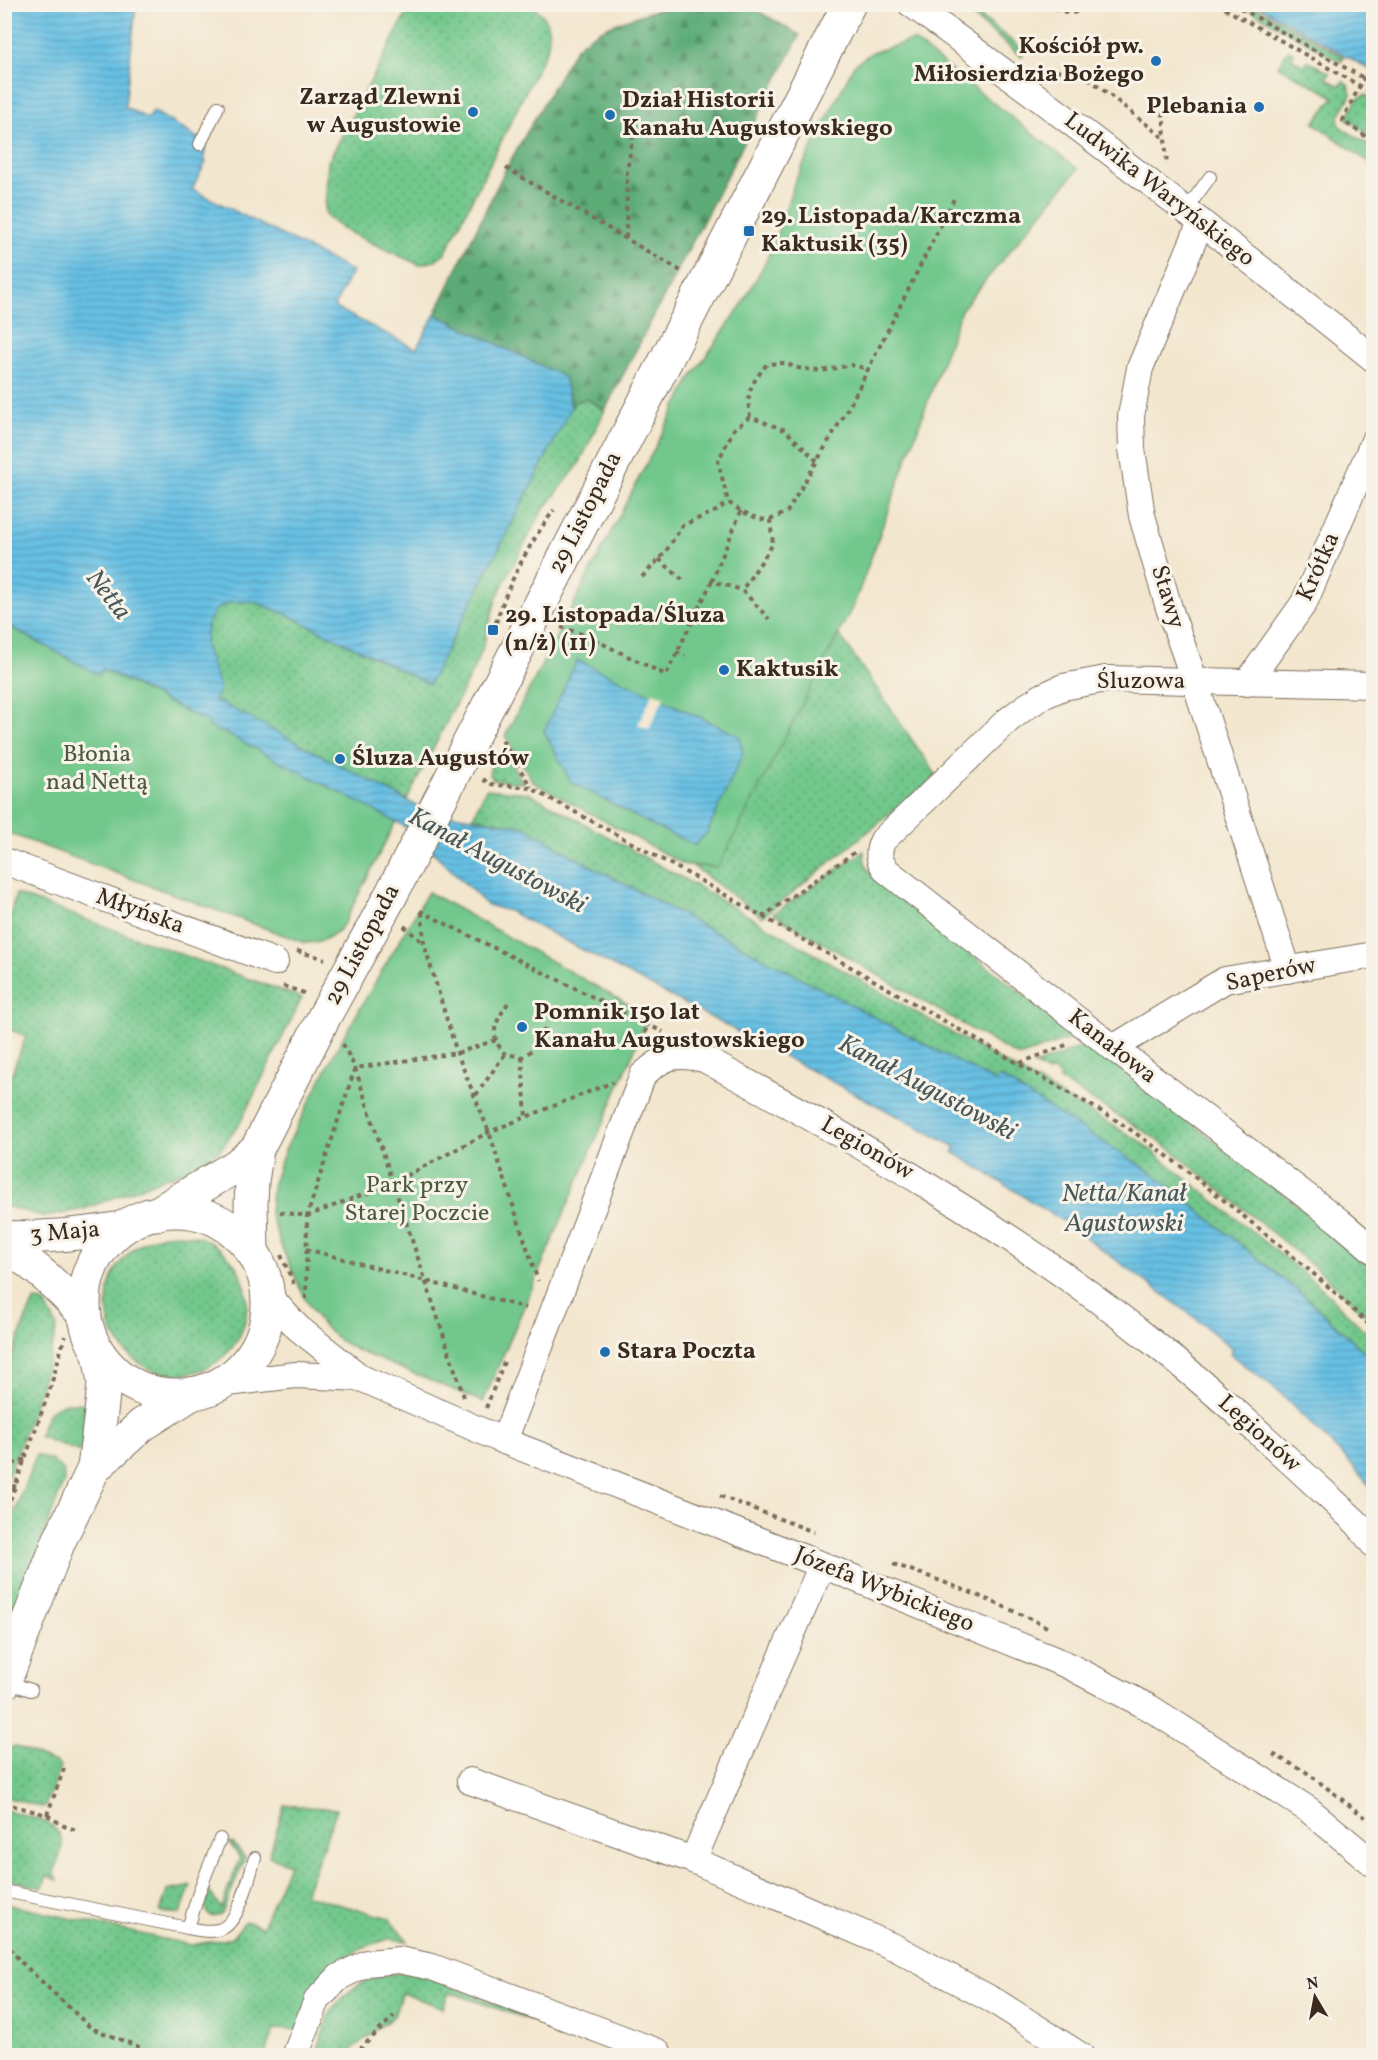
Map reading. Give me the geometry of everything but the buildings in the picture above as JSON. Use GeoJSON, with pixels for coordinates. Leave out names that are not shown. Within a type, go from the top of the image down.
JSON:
{"type":"FeatureCollection","features":[{"type":"Feature","properties":{"kind":"main road","name":"29 Listopada"},"geometry":{"type":"LineString","coordinates":[[265,1249],[250,1227],[251,1192],[257,1149],[324,1017],[399,894],[464,777],[849,4]]}},
{"type":"Feature","properties":{"kind":"main road","name":"29 Listopada"},"geometry":{"type":"LineString","coordinates":[[156,1214],[236,1166],[257,1149]]}},
{"type":"Feature","properties":{"kind":"main road"},"geometry":{"type":"LineString","coordinates":[[13,1685],[59,1541],[94,1468],[104,1382],[99,1354],[88,1329],[74,1322],[92,1266],[106,1244],[125,1227],[156,1214],[178,1212],[200,1215],[220,1222],[238,1235],[265,1249],[262,1272],[287,1292],[265,1325],[253,1353],[232,1376],[142,1425],[94,1468]]}},
{"type":"Feature","properties":{"kind":"main road"},"geometry":{"type":"LineString","coordinates":[[99,1354],[124,1379],[139,1387],[165,1394],[205,1389]]}},
{"type":"Feature","properties":{"kind":"street","name":"Ludwika Waryńskiego"},"geometry":{"type":"LineString","coordinates":[[911,4],[1032,92],[1155,186],[1374,358]]}},
{"type":"Feature","properties":{"kind":"street","name":"Stawy"},"geometry":{"type":"LineString","coordinates":[[1194,216],[1143,359],[1135,389],[1131,416],[1132,450],[1142,516],[1169,608],[1288,970]]}},
{"type":"Feature","properties":{"kind":"street","name":"Krótka"},"geometry":{"type":"LineString","coordinates":[[1247,683],[1305,603],[1374,441]]}},
{"type":"Feature","properties":{"kind":"street","name":"Śluzowa"},"geometry":{"type":"LineString","coordinates":[[892,832],[1007,721],[1043,696],[1063,687],[1106,679],[1374,685]]}},
{"type":"Feature","properties":{"kind":"street","name":"Kanałowa"},"geometry":{"type":"LineString","coordinates":[[892,832],[883,840],[879,848],[881,864],[887,871],[1331,1215],[1374,1251]]}},
{"type":"Feature","properties":{"kind":"street","name":"Młyńska"},"geometry":{"type":"LineString","coordinates":[[4,861],[275,962]]}},
{"type":"Feature","properties":{"kind":"street","name":"Saperów"},"geometry":{"type":"LineString","coordinates":[[1113,1048],[1225,980],[1374,955]]}},
{"type":"Feature","properties":{"kind":"street"},"geometry":{"type":"LineString","coordinates":[[504,1441],[643,1075],[650,1068],[674,1055],[690,1056]]}},
{"type":"Feature","properties":{"kind":"street","name":"Legionów"},"geometry":{"type":"LineString","coordinates":[[690,1056],[704,1059],[809,1115],[925,1183],[1041,1258],[1155,1343],[1244,1418],[1359,1524],[1374,1545]]}},
{"type":"Feature","properties":{"kind":"street","name":"3 Maja"},"geometry":{"type":"LineString","coordinates":[[4,1237],[50,1236],[125,1227]]}},
{"type":"Feature","properties":{"kind":"street","name":"3 Maja"},"geometry":{"type":"LineString","coordinates":[[4,1246],[26,1259],[51,1281],[74,1322]]}},
{"type":"Feature","properties":{"kind":"street","name":"Józefa Wybickiego"},"geometry":{"type":"LineString","coordinates":[[287,1292],[298,1328],[361,1378],[504,1441],[822,1564],[1067,1665],[1150,1708],[1309,1810],[1374,1864]]}},
{"type":"Feature","properties":{"kind":"street","name":"Józefa Wybickiego"},"geometry":{"type":"LineString","coordinates":[[205,1389],[296,1375],[361,1378]]}},
{"type":"Feature","properties":{"kind":"street"},"geometry":{"type":"LineString","coordinates":[[693,1860],[822,1564]]}},
{"type":"Feature","properties":{"kind":"street"},"geometry":{"type":"LineString","coordinates":[[470,1781],[693,1860],[896,1948],[996,2002],[1081,2055]]}},
{"type":"Feature","properties":{"kind":"street"},"geometry":{"type":"LineString","coordinates":[[295,2055],[317,2000],[339,1977],[368,1963],[399,1960],[432,1967],[658,2052],[660,2055]]}},
{"type":"Feature","properties":{"kind":"lane"},"geometry":{"type":"LineString","coordinates":[[200,144],[219,107]]}},
{"type":"Feature","properties":{"kind":"lane"},"geometry":{"type":"LineString","coordinates":[[1194,216],[1210,177]]}},
{"type":"Feature","properties":{"kind":"lane"},"geometry":{"type":"LineString","coordinates":[[188,1928],[200,1889],[220,1839]]}},
{"type":"Feature","properties":{"kind":"lane"},"geometry":{"type":"LineString","coordinates":[[4,1891],[204,1931],[220,1929],[231,1922],[237,1911],[255,1858]]}},
{"type":"Feature","properties":{"kind":"path"},"geometry":{"type":"LineString","coordinates":[[1047,4],[1063,13],[1073,14],[1088,4]]}},
{"type":"Feature","properties":{"kind":"path"},"geometry":{"type":"LineString","coordinates":[[1063,4],[1069,6],[1077,4]]}},
{"type":"Feature","properties":{"kind":"path"},"geometry":{"type":"LineString","coordinates":[[1217,4],[1374,94]]}},
{"type":"Feature","properties":{"kind":"path"},"geometry":{"type":"LineString","coordinates":[[1233,4],[1374,84]]}},
{"type":"Feature","properties":{"kind":"path"},"geometry":{"type":"LineString","coordinates":[[1032,92],[1048,72],[1077,69],[1165,139]]}},
{"type":"Feature","properties":{"kind":"path"},"geometry":{"type":"LineString","coordinates":[[1369,69],[1343,121],[1374,142]]}},
{"type":"Feature","properties":{"kind":"path"},"geometry":{"type":"LineString","coordinates":[[1155,186],[1168,163],[1163,112]]}},
{"type":"Feature","properties":{"kind":"path"},"geometry":{"type":"LineString","coordinates":[[626,239],[627,170],[635,125],[628,122]]}},
{"type":"Feature","properties":{"kind":"path"},"geometry":{"type":"LineString","coordinates":[[506,168],[684,273]]}},
{"type":"Feature","properties":{"kind":"path"},"geometry":{"type":"LineString","coordinates":[[750,417],[734,429],[718,461],[728,502],[759,519],[770,520],[788,512],[869,369],[956,195]]}},
{"type":"Feature","properties":{"kind":"path"},"geometry":{"type":"LineString","coordinates":[[750,417],[747,400],[754,381],[767,364],[786,363],[796,368],[822,371],[851,365],[869,369]]}},
{"type":"Feature","properties":{"kind":"path"},"geometry":{"type":"LineString","coordinates":[[750,417],[785,430],[817,461]]}},
{"type":"Feature","properties":{"kind":"path"},"geometry":{"type":"LineString","coordinates":[[642,577],[659,559],[683,525],[716,511],[728,502]]}},
{"type":"Feature","properties":{"kind":"path"},"geometry":{"type":"LineString","coordinates":[[555,625],[585,635],[666,675],[712,581],[741,511]]}},
{"type":"Feature","properties":{"kind":"path"},"geometry":{"type":"LineString","coordinates":[[742,590],[772,543],[770,520]]}},
{"type":"Feature","properties":{"kind":"path"},"geometry":{"type":"LineString","coordinates":[[659,559],[685,582]]}},
{"type":"Feature","properties":{"kind":"path"},"geometry":{"type":"LineString","coordinates":[[712,581],[742,590],[769,619]]}},
{"type":"Feature","properties":{"kind":"path"},"geometry":{"type":"LineString","coordinates":[[4,648],[8,649],[4,656]]}},
{"type":"Feature","properties":{"kind":"path"},"geometry":{"type":"LineString","coordinates":[[676,652],[685,656]]}},
{"type":"Feature","properties":{"kind":"path"},"geometry":{"type":"LineString","coordinates":[[499,735],[531,788]]}},
{"type":"Feature","properties":{"kind":"path"},"geometry":{"type":"LineString","coordinates":[[464,777],[489,784],[531,788],[696,878],[1112,1117],[1169,1156],[1321,1280],[1374,1330]]}},
{"type":"Feature","properties":{"kind":"path"},"geometry":{"type":"LineString","coordinates":[[762,917],[853,853],[892,832]]}},
{"type":"Feature","properties":{"kind":"path"},"geometry":{"type":"LineString","coordinates":[[399,894],[422,912],[669,1035],[683,1045],[690,1056]]}},
{"type":"Feature","properties":{"kind":"path"},"geometry":{"type":"LineString","coordinates":[[399,894],[399,922],[424,944]]}},
{"type":"Feature","properties":{"kind":"path"},"geometry":{"type":"LineString","coordinates":[[422,912],[424,944],[457,1053],[476,1095],[539,1282]]}},
{"type":"Feature","properties":{"kind":"path"},"geometry":{"type":"LineString","coordinates":[[508,1002],[494,1028],[496,1040],[505,1054],[522,1057],[537,1046],[547,1024]]}},
{"type":"Feature","properties":{"kind":"path"},"geometry":{"type":"LineString","coordinates":[[640,1052],[647,1025]]}},
{"type":"Feature","properties":{"kind":"path"},"geometry":{"type":"LineString","coordinates":[[1019,1063],[1082,1039],[1089,1029]]}},
{"type":"Feature","properties":{"kind":"path"},"geometry":{"type":"LineString","coordinates":[[355,1068],[457,1053],[496,1040]]}},
{"type":"Feature","properties":{"kind":"path"},"geometry":{"type":"LineString","coordinates":[[343,1045],[355,1068],[465,1401],[455,1396]]}},
{"type":"Feature","properties":{"kind":"path"},"geometry":{"type":"LineString","coordinates":[[476,1095],[505,1054]]}},
{"type":"Feature","properties":{"kind":"path"},"geometry":{"type":"LineString","coordinates":[[522,1057],[526,1117]]}},
{"type":"Feature","properties":{"kind":"path"},"geometry":{"type":"LineString","coordinates":[[265,1249],[287,1292],[305,1302],[307,1216],[355,1068]]}},
{"type":"Feature","properties":{"kind":"path"},"geometry":{"type":"LineString","coordinates":[[276,1211],[307,1216],[393,1183],[489,1132],[620,1079]]}},
{"type":"Feature","properties":{"kind":"path"},"geometry":{"type":"LineString","coordinates":[[306,1249],[526,1308]]}},
{"type":"Feature","properties":{"kind":"path"},"geometry":{"type":"LineString","coordinates":[[534,1290],[543,1272]]}},
{"type":"Feature","properties":{"kind":"path"},"geometry":{"type":"LineString","coordinates":[[522,1318],[530,1299]]}},
{"type":"Feature","properties":{"kind":"path"},"geometry":{"type":"LineString","coordinates":[[4,1517],[27,1458],[65,1337],[74,1322]]}},
{"type":"Feature","properties":{"kind":"path"},"geometry":{"type":"LineString","coordinates":[[475,1405],[486,1408],[506,1358]]}},
{"type":"Feature","properties":{"kind":"path"},"geometry":{"type":"LineString","coordinates":[[4,1467],[27,1458]]}},
{"type":"Feature","properties":{"kind":"path"},"geometry":{"type":"LineString","coordinates":[[4,1482],[16,1486]]}},
{"type":"Feature","properties":{"kind":"path"},"geometry":{"type":"LineString","coordinates":[[47,1815],[65,1766]]}},
{"type":"Feature","properties":{"kind":"path"},"geometry":{"type":"LineString","coordinates":[[4,1803],[47,1815],[64,1826],[79,1831]]}},
{"type":"Feature","properties":{"kind":"path"},"geometry":{"type":"LineString","coordinates":[[4,1941],[21,1962],[91,2028],[162,2055]]}},
{"type":"Feature","properties":{"kind":"path"},"geometry":{"type":"LineString","coordinates":[[353,2055],[394,2016]]}},
{"type":"Feature","properties":{"kind":"green space"},"geometry":{"type":"Polygon","coordinates":[[[676,4],[741,5],[758,11],[800,35],[605,410],[587,399],[574,402],[571,408],[564,377],[435,314],[506,168],[575,49],[597,32],[610,26],[676,4]]]}},
{"type":"Feature","properties":{"kind":"green space"},"geometry":{"type":"Polygon","coordinates":[[[411,5],[530,5],[541,13],[547,23],[549,35],[547,49],[446,252],[434,261],[419,265],[342,229],[326,215],[325,208],[328,162],[411,5]]]}},
{"type":"Feature","properties":{"kind":"green space"},"geometry":{"type":"Polygon","coordinates":[[[959,5],[966,5],[1023,50],[1022,57],[959,5]]]}},
{"type":"Feature","properties":{"kind":"green space"},"geometry":{"type":"Polygon","coordinates":[[[1241,5],[1252,5],[1344,57],[1341,62],[1241,5]]]}},
{"type":"Feature","properties":{"kind":"green space"},"geometry":{"type":"Polygon","coordinates":[[[913,40],[1078,169],[961,310],[855,602],[718,867],[685,865],[533,782],[505,736],[691,378],[741,306],[766,261],[795,181],[854,65],[871,53],[913,40]]]}},
{"type":"Feature","properties":{"kind":"green space"},"geometry":{"type":"Polygon","coordinates":[[[1288,50],[1294,53],[1291,58],[1304,66],[1308,61],[1330,73],[1327,79],[1340,86],[1343,81],[1348,84],[1351,95],[1338,121],[1342,128],[1373,148],[1373,165],[1314,123],[1334,97],[1278,66],[1288,50]]]}},
{"type":"Feature","properties":{"kind":"green space"},"geometry":{"type":"Polygon","coordinates":[[[1365,95],[1373,99],[1373,138],[1347,119],[1357,99],[1365,95]]]}},
{"type":"Feature","properties":{"kind":"green space"},"geometry":{"type":"Polygon","coordinates":[[[587,399],[605,410],[579,464],[542,512],[504,582],[496,600],[481,653],[407,800],[214,701],[205,644],[207,625],[215,610],[230,602],[252,601],[286,614],[429,684],[574,402],[587,399]]]}},
{"type":"Feature","properties":{"kind":"green space","name":"Błonia nad Nettą"},"geometry":{"type":"Polygon","coordinates":[[[4,624],[99,674],[102,669],[209,723],[208,726],[219,732],[220,730],[396,821],[343,925],[327,938],[305,943],[5,832],[4,624]]]}},
{"type":"Feature","properties":{"kind":"green space"},"geometry":{"type":"Polygon","coordinates":[[[834,627],[937,776],[762,917],[682,858],[834,627]]]}},
{"type":"Feature","properties":{"kind":"green space"},"geometry":{"type":"Polygon","coordinates":[[[503,752],[524,783],[495,780],[489,774],[490,768],[503,752]]]}},
{"type":"Feature","properties":{"kind":"green space"},"geometry":{"type":"Polygon","coordinates":[[[486,789],[529,793],[693,884],[1140,1141],[1317,1284],[1373,1339],[1373,1360],[1304,1296],[1154,1174],[1000,1078],[997,1083],[576,858],[525,827],[473,817],[486,789]]]}},
{"type":"Feature","properties":{"kind":"green space"},"geometry":{"type":"Polygon","coordinates":[[[864,851],[867,867],[876,880],[1077,1036],[1019,1057],[773,914],[864,851]]]}},
{"type":"Feature","properties":{"kind":"green space","name":"Park przy Starej Poczcie"},"geometry":{"type":"Polygon","coordinates":[[[428,892],[649,1016],[483,1402],[356,1350],[337,1339],[320,1322],[305,1299],[282,1248],[270,1214],[272,1186],[285,1150],[337,1048],[428,892]]]}},
{"type":"Feature","properties":{"kind":"green space"},"geometry":{"type":"Polygon","coordinates":[[[16,894],[302,998],[239,1125],[219,1151],[197,1166],[84,1209],[46,1217],[5,1206],[5,1091],[26,1036],[5,1028],[5,931],[16,894]]]}},
{"type":"Feature","properties":{"kind":"green space"},"geometry":{"type":"Polygon","coordinates":[[[1089,1044],[1290,1199],[1373,1267],[1373,1322],[1325,1276],[1174,1152],[1059,1080],[1061,1076],[1051,1070],[1048,1073],[1034,1065],[1089,1044]]]}},
{"type":"Feature","properties":{"kind":"green space"},"geometry":{"type":"Polygon","coordinates":[[[177,1234],[204,1239],[226,1255],[242,1277],[247,1304],[242,1331],[226,1353],[204,1369],[177,1374],[150,1369],[128,1353],[112,1331],[107,1304],[112,1277],[128,1255],[150,1239],[177,1234]]]}},
{"type":"Feature","properties":{"kind":"green space"},"geometry":{"type":"Polygon","coordinates":[[[35,1300],[45,1303],[57,1326],[41,1386],[5,1484],[5,1377],[26,1318],[35,1300]]]}},
{"type":"Feature","properties":{"kind":"green space"},"geometry":{"type":"Polygon","coordinates":[[[66,1403],[79,1403],[92,1407],[80,1452],[39,1436],[45,1419],[51,1411],[66,1403]]]}},
{"type":"Feature","properties":{"kind":"green space"},"geometry":{"type":"Polygon","coordinates":[[[36,1455],[51,1460],[63,1470],[64,1481],[5,1636],[5,1538],[36,1455]]]}},
{"type":"Feature","properties":{"kind":"green space"},"geometry":{"type":"Polygon","coordinates":[[[15,1746],[58,1764],[60,1768],[45,1806],[41,1807],[5,1797],[5,1759],[8,1749],[15,1746]]]}},
{"type":"Feature","properties":{"kind":"green space"},"geometry":{"type":"Polygon","coordinates":[[[284,1805],[337,1809],[305,1895],[389,1918],[408,1941],[389,1939],[361,1948],[328,1972],[297,2030],[274,2029],[266,2055],[5,2056],[5,1904],[191,1945],[232,1938],[245,1921],[262,1927],[289,1864],[269,1856],[284,1805]]]}},
{"type":"Feature","properties":{"kind":"green space"},"geometry":{"type":"Polygon","coordinates":[[[4,1810],[30,1816],[55,1829],[62,1844],[54,1872],[58,1880],[47,1876],[42,1888],[5,1879],[4,1810]]]}},
{"type":"Feature","properties":{"kind":"green space"},"geometry":{"type":"Polygon","coordinates":[[[229,1842],[234,1844],[245,1858],[222,1914],[211,1916],[206,1910],[209,1891],[221,1908],[240,1858],[229,1842]]]}},
{"type":"Feature","properties":{"kind":"green space"},"geometry":{"type":"Polygon","coordinates":[[[191,1886],[180,1914],[160,1912],[167,1891],[191,1886]]]}},
{"type":"Feature","properties":{"kind":"green space"},"geometry":{"type":"Polygon","coordinates":[[[414,1972],[621,2051],[449,1992],[443,2008],[402,1993],[394,2016],[344,2055],[316,2056],[331,2010],[349,1992],[365,1981],[383,1975],[414,1972]]]}},
{"type":"Feature","properties":{"kind":"water"},"geometry":{"type":"Polygon","coordinates":[[[4,5],[136,5],[125,107],[148,119],[153,111],[206,143],[204,158],[206,162],[192,189],[352,271],[334,307],[416,349],[435,314],[564,377],[571,408],[429,684],[286,614],[252,601],[230,602],[215,610],[207,625],[205,645],[220,689],[214,701],[219,704],[220,702],[444,820],[448,814],[525,827],[576,858],[996,1082],[1000,1077],[1154,1174],[1304,1296],[1373,1360],[1373,1490],[1350,1463],[1279,1392],[1230,1354],[1233,1349],[1190,1314],[1063,1221],[953,1152],[956,1147],[509,911],[487,905],[429,848],[433,841],[208,726],[209,723],[103,669],[99,675],[5,624],[4,5]]]}},
{"type":"Feature","properties":{"kind":"water"},"geometry":{"type":"Polygon","coordinates":[[[1257,5],[1373,5],[1373,71],[1369,69],[1257,5]]]}},
{"type":"Feature","properties":{"kind":"water"},"geometry":{"type":"Polygon","coordinates":[[[577,660],[740,736],[743,754],[707,833],[695,845],[653,826],[571,782],[544,731],[577,660]]]}},
{"type":"Feature","properties":{"kind":"pier"},"geometry":{"type":"Polygon","coordinates":[[[653,692],[664,697],[649,729],[638,725],[653,692]]]}},
{"type":"Feature","properties":{"kind":"place","name":"Kościół pw. Miłosierdzia Bożego"},"geometry":{"type":"Point","coordinates":[1156,61]}},
{"type":"Feature","properties":{"kind":"place","name":"Plebania"},"geometry":{"type":"Point","coordinates":[1259,107]}},
{"type":"Feature","properties":{"kind":"place","name":"Zarząd Zlewni w Augustowie"},"geometry":{"type":"Point","coordinates":[473,112]}},
{"type":"Feature","properties":{"kind":"place","name":"Dział Historii Kanału Augustowskiego"},"geometry":{"type":"Point","coordinates":[610,115]}},
{"type":"Feature","properties":{"kind":"place","name":"29. Listopada/Karczma Kaktusik (35)"},"geometry":{"type":"Point","coordinates":[749,231]}},
{"type":"Feature","properties":{"kind":"place","name":"29. Listopada/Śluza (n/ż) (11)"},"geometry":{"type":"Point","coordinates":[493,630]}},
{"type":"Feature","properties":{"kind":"place","name":"Kaktusik"},"geometry":{"type":"Point","coordinates":[724,670]}},
{"type":"Feature","properties":{"kind":"place","name":"Śluza Augustów"},"geometry":{"type":"Point","coordinates":[340,759]}},
{"type":"Feature","properties":{"kind":"place","name":"Pomnik 150 lat Kanału Augustowskiego"},"geometry":{"type":"Point","coordinates":[522,1027]}},
{"type":"Feature","properties":{"kind":"place","name":"Stara Poczta"},"geometry":{"type":"Point","coordinates":[605,1352]}},
{"type":"Feature","properties":{"kind":"water label","name":"Netta"},"geometry":{"type":"Point","coordinates":[108,595]}},
{"type":"Feature","properties":{"kind":"water label","name":"Kanał Augustowski"},"geometry":{"type":"Point","coordinates":[497,861]}},
{"type":"Feature","properties":{"kind":"water label","name":"Kanał Augustowski"},"geometry":{"type":"Point","coordinates":[927,1088]}},
{"type":"Feature","properties":{"kind":"water label","name":"Netta/Kanał Agustowski"},"geometry":{"type":"Point","coordinates":[1124,1209]}}]}
